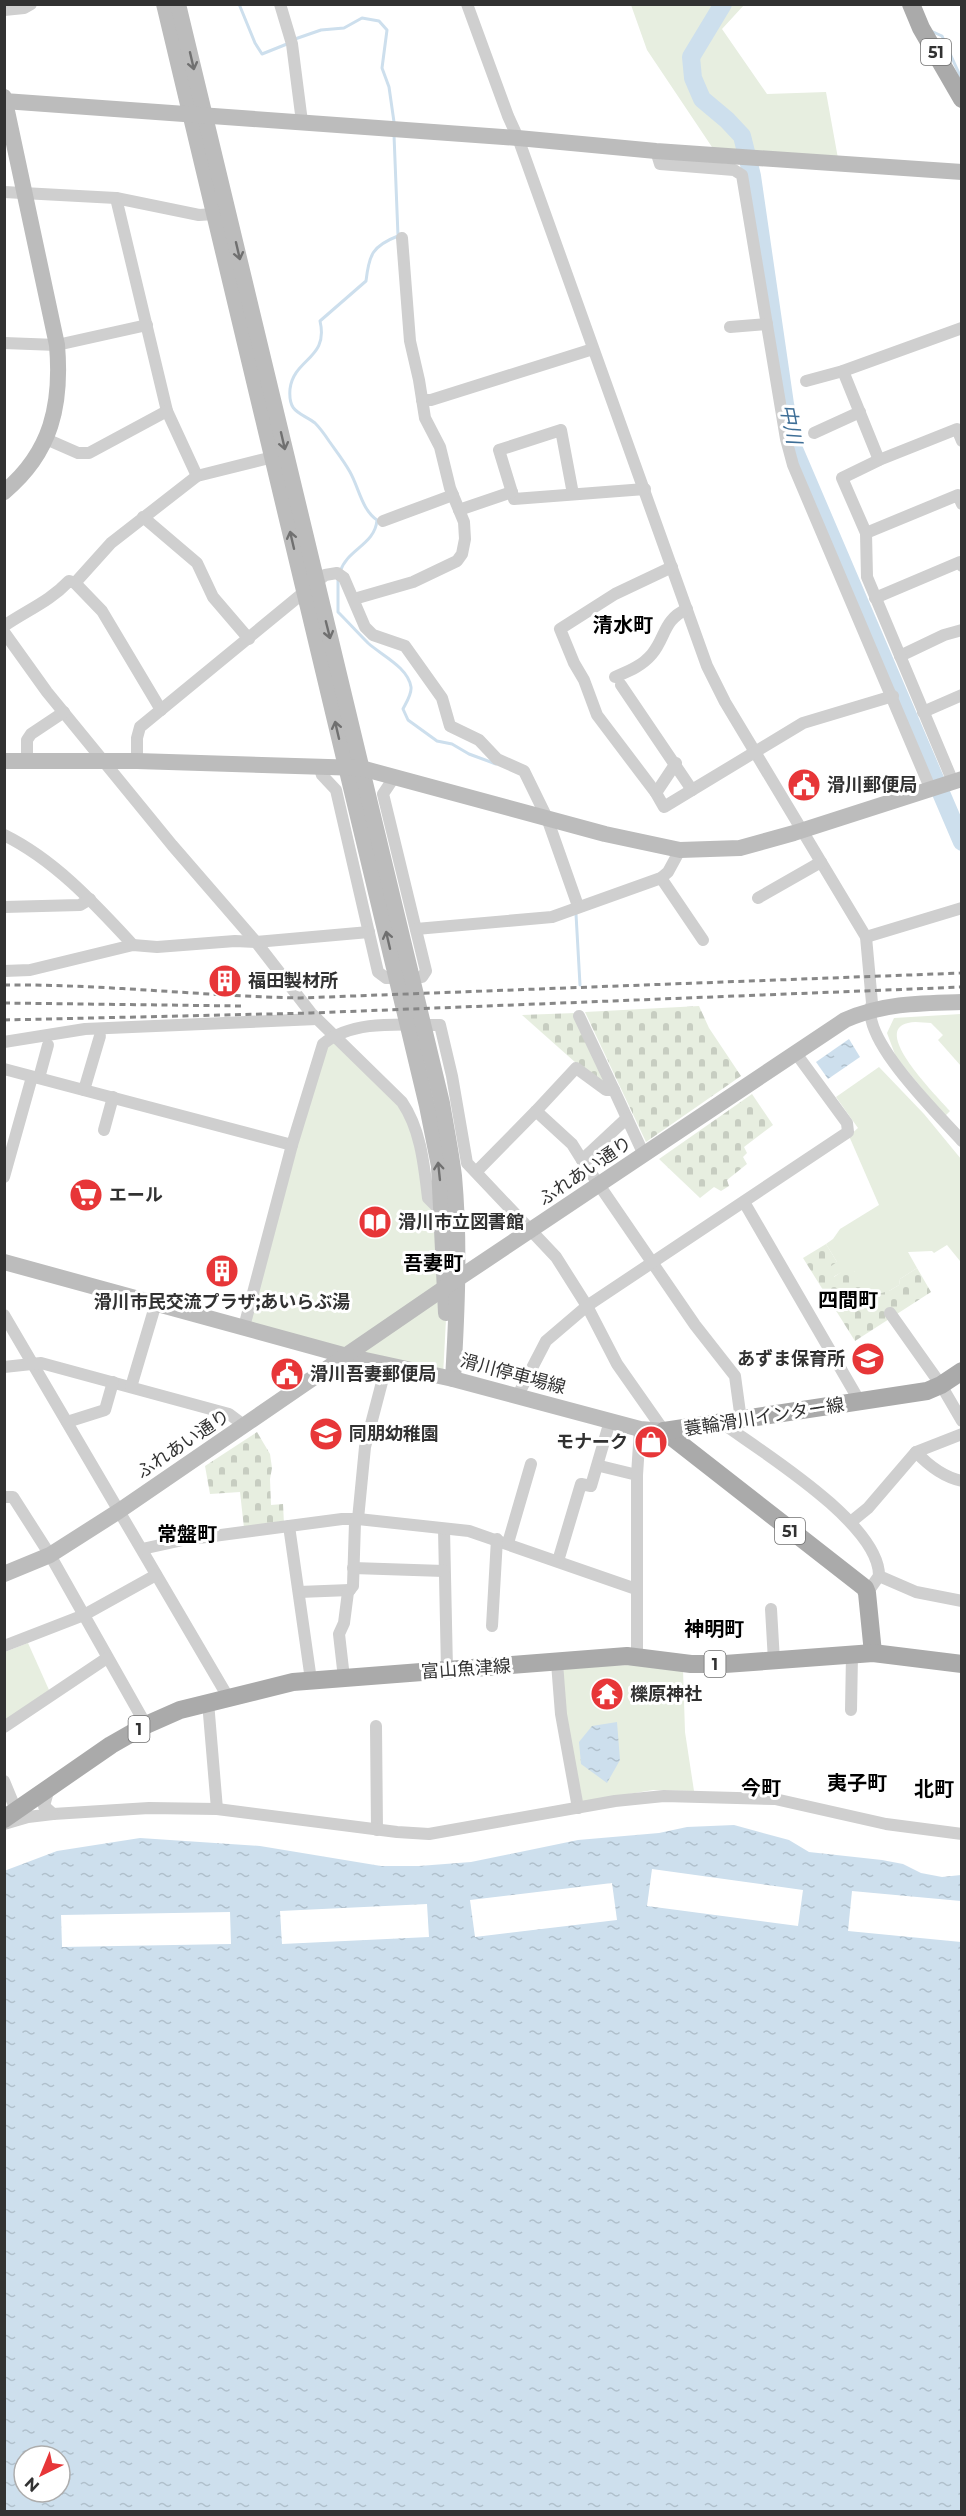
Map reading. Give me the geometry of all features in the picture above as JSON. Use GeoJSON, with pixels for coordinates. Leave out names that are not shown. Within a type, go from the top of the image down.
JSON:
{"type":"FeatureCollection","features":[{"type":"Feature","properties":{"kind":"main road","name":"51"},"geometry":{"type":"LineString","coordinates":[[911,4],[921,28],[962,99]]}},
{"type":"Feature","properties":{"kind":"main road","name":"蓑輪滑川インター線"},"geometry":{"type":"LineString","coordinates":[[664,1431],[927,1391],[962,1371]]}},
{"type":"Feature","properties":{"kind":"main road","name":"蓑輪滑川インター線"},"geometry":{"type":"LineString","coordinates":[[664,1431],[865,1588],[867,1593]]}},
{"type":"Feature","properties":{"kind":"main road"},"geometry":{"type":"LineString","coordinates":[[867,1593],[873,1653]]}},
{"type":"Feature","properties":{"kind":"main road","name":"富山魚津線"},"geometry":{"type":"LineString","coordinates":[[8,1818],[111,1745],[147,1725],[180,1710],[293,1682],[637,1656],[691,1664],[774,1661],[873,1653],[962,1664]]}},
{"type":"Feature","properties":{"kind":"street"},"geometry":{"type":"LineString","coordinates":[[4,10],[24,8],[31,4]]}},
{"type":"Feature","properties":{"kind":"street"},"geometry":{"type":"LineString","coordinates":[[164,4],[198,114],[353,767],[439,1167],[450,1284]]}},
{"type":"Feature","properties":{"kind":"street"},"geometry":{"type":"LineString","coordinates":[[178,4],[214,214],[273,457],[310,586]]}},
{"type":"Feature","properties":{"kind":"street"},"geometry":{"type":"LineString","coordinates":[[280,4],[292,44],[302,122]]}},
{"type":"Feature","properties":{"kind":"street"},"geometry":{"type":"LineString","coordinates":[[467,4],[518,138],[711,675],[866,937],[872,1003],[869,1009],[874,1031],[891,1062],[962,1141]]}},
{"type":"Feature","properties":{"kind":"street"},"geometry":{"type":"LineString","coordinates":[[4,492],[28,468],[46,438],[52,424],[59,386],[57,345],[5,100],[518,138],[656,151],[962,172]]}},
{"type":"Feature","properties":{"kind":"street"},"geometry":{"type":"LineString","coordinates":[[656,151],[660,164],[734,170],[742,175],[786,439],[793,465],[893,696],[944,785]]}},
{"type":"Feature","properties":{"kind":"street"},"geometry":{"type":"LineString","coordinates":[[4,192],[116,198],[199,214],[214,214]]}},
{"type":"Feature","properties":{"kind":"street"},"geometry":{"type":"LineString","coordinates":[[116,198],[167,411],[196,476]]}},
{"type":"Feature","properties":{"kind":"street"},"geometry":{"type":"LineString","coordinates":[[354,598],[413,582],[458,561],[465,539],[464,522],[453,495],[440,447],[424,418],[410,341],[402,238]]}},
{"type":"Feature","properties":{"kind":"street"},"geometry":{"type":"LineString","coordinates":[[730,327],[767,324]]}},
{"type":"Feature","properties":{"kind":"street"},"geometry":{"type":"LineString","coordinates":[[4,343],[57,345],[147,325]]}},
{"type":"Feature","properties":{"kind":"street"},"geometry":{"type":"LineString","coordinates":[[806,381],[843,371],[962,328]]}},
{"type":"Feature","properties":{"kind":"street"},"geometry":{"type":"LineString","coordinates":[[422,400],[431,400],[593,349]]}},
{"type":"Feature","properties":{"kind":"street"},"geometry":{"type":"LineString","coordinates":[[843,371],[879,460]]}},
{"type":"Feature","properties":{"kind":"street"},"geometry":{"type":"LineString","coordinates":[[46,438],[78,453],[88,453],[167,411]]}},
{"type":"Feature","properties":{"kind":"street"},"geometry":{"type":"LineString","coordinates":[[814,433],[860,412]]}},
{"type":"Feature","properties":{"kind":"street"},"geometry":{"type":"LineString","coordinates":[[944,785],[923,712],[867,577],[866,533],[842,478],[879,460],[957,429],[962,441]]}},
{"type":"Feature","properties":{"kind":"street"},"geometry":{"type":"LineString","coordinates":[[573,494],[561,430],[499,450],[513,499],[645,489]]}},
{"type":"Feature","properties":{"kind":"street"},"geometry":{"type":"LineString","coordinates":[[75,583],[111,543],[196,476],[273,457]]}},
{"type":"Feature","properties":{"kind":"street"},"geometry":{"type":"LineString","coordinates":[[459,510],[512,492]]}},
{"type":"Feature","properties":{"kind":"street"},"geometry":{"type":"LineString","coordinates":[[383,521],[453,495]]}},
{"type":"Feature","properties":{"kind":"street"},"geometry":{"type":"LineString","coordinates":[[866,533],[960,497]]}},
{"type":"Feature","properties":{"kind":"street"},"geometry":{"type":"LineString","coordinates":[[143,517],[197,563],[213,597],[249,639]]}},
{"type":"Feature","properties":{"kind":"street"},"geometry":{"type":"LineString","coordinates":[[876,598],[961,563]]}},
{"type":"Feature","properties":{"kind":"street"},"geometry":{"type":"LineString","coordinates":[[672,567],[615,594],[560,629],[574,663],[584,680],[597,715],[657,793],[664,807],[802,723],[893,696]]}},
{"type":"Feature","properties":{"kind":"street"},"geometry":{"type":"LineString","coordinates":[[137,761],[140,727],[249,639],[310,586],[325,575],[338,573],[344,578],[365,627],[372,635],[405,646],[411,653],[442,698],[450,726],[479,741],[497,759],[524,771],[548,818],[579,906]]}},
{"type":"Feature","properties":{"kind":"street"},"geometry":{"type":"LineString","coordinates":[[4,626],[54,596],[69,581],[75,583],[102,611],[160,710]]}},
{"type":"Feature","properties":{"kind":"street"},"geometry":{"type":"LineString","coordinates":[[687,609],[670,620],[653,652],[640,666],[618,681],[676,763],[692,790]]}},
{"type":"Feature","properties":{"kind":"street"},"geometry":{"type":"LineString","coordinates":[[900,656],[944,635],[962,630]]}},
{"type":"Feature","properties":{"kind":"street"},"geometry":{"type":"LineString","coordinates":[[4,632],[64,712],[172,845],[256,942],[317,1019],[402,1102],[412,1117],[424,1161],[428,1198],[442,1212]]}},
{"type":"Feature","properties":{"kind":"street"},"geometry":{"type":"LineString","coordinates":[[923,712],[962,694]]}},
{"type":"Feature","properties":{"kind":"street"},"geometry":{"type":"LineString","coordinates":[[27,761],[27,740],[31,734],[64,712]]}},
{"type":"Feature","properties":{"kind":"street"},"geometry":{"type":"LineString","coordinates":[[4,761],[137,761],[353,767],[395,776],[631,841],[680,850],[740,848],[802,831],[944,785]]}},
{"type":"Feature","properties":{"kind":"street"},"geometry":{"type":"LineString","coordinates":[[657,793],[676,763]]}},
{"type":"Feature","properties":{"kind":"street"},"geometry":{"type":"LineString","coordinates":[[319,766],[321,775],[336,790],[378,972],[386,978],[422,977],[426,971],[383,794],[395,776]]}},
{"type":"Feature","properties":{"kind":"street"},"geometry":{"type":"LineString","coordinates":[[353,767],[442,1103],[453,1173],[456,1215],[450,1284],[448,1378]]}},
{"type":"Feature","properties":{"kind":"street"},"geometry":{"type":"LineString","coordinates":[[4,835],[37,855],[90,899],[133,945]]}},
{"type":"Feature","properties":{"kind":"street"},"geometry":{"type":"LineString","coordinates":[[416,929],[552,917],[661,879],[680,850]]}},
{"type":"Feature","properties":{"kind":"street"},"geometry":{"type":"LineString","coordinates":[[758,898],[821,862]]}},
{"type":"Feature","properties":{"kind":"street"},"geometry":{"type":"LineString","coordinates":[[661,879],[703,940]]}},
{"type":"Feature","properties":{"kind":"street"},"geometry":{"type":"LineString","coordinates":[[4,907],[80,904],[90,899]]}},
{"type":"Feature","properties":{"kind":"street"},"geometry":{"type":"LineString","coordinates":[[866,937],[962,908]]}},
{"type":"Feature","properties":{"kind":"street"},"geometry":{"type":"LineString","coordinates":[[4,971],[30,970],[133,945],[157,947],[235,941],[256,942],[369,932]]}},
{"type":"Feature","properties":{"kind":"street","name":"ふれあい通り"},"geometry":{"type":"LineString","coordinates":[[4,1574],[50,1555],[119,1511],[450,1284],[845,1020],[869,1009],[962,1002]]}},
{"type":"Feature","properties":{"kind":"street"},"geometry":{"type":"LineString","coordinates":[[579,1017],[644,1155]]}},
{"type":"Feature","properties":{"kind":"street"},"geometry":{"type":"LineString","coordinates":[[4,1042],[85,1029],[317,1019]]}},
{"type":"Feature","properties":{"kind":"street"},"geometry":{"type":"LineString","coordinates":[[244,1326],[292,1145],[322,1044],[333,1036],[362,1028],[393,1025],[440,1025],[452,1076],[467,1163],[533,1230],[556,1257],[587,1306],[617,1364],[664,1431]]}},
{"type":"Feature","properties":{"kind":"street"},"geometry":{"type":"LineString","coordinates":[[84,1090],[100,1036]]}},
{"type":"Feature","properties":{"kind":"street"},"geometry":{"type":"LineString","coordinates":[[4,1177],[35,1077],[48,1045]]}},
{"type":"Feature","properties":{"kind":"street"},"geometry":{"type":"LineString","coordinates":[[518,1395],[546,1341],[587,1306],[848,1132],[848,1123],[795,1052]]}},
{"type":"Feature","properties":{"kind":"street"},"geometry":{"type":"LineString","coordinates":[[476,1172],[576,1068],[606,1090],[614,1090]]}},
{"type":"Feature","properties":{"kind":"street"},"geometry":{"type":"LineString","coordinates":[[4,1069],[292,1145]]}},
{"type":"Feature","properties":{"kind":"street"},"geometry":{"type":"LineString","coordinates":[[104,1130],[113,1097]]}},
{"type":"Feature","properties":{"kind":"street"},"geometry":{"type":"LineString","coordinates":[[536,1111],[572,1144],[652,1263],[735,1376],[741,1420]]}},
{"type":"Feature","properties":{"kind":"street"},"geometry":{"type":"LineString","coordinates":[[582,1160],[627,1119]]}},
{"type":"Feature","properties":{"kind":"street"},"geometry":{"type":"LineString","coordinates":[[744,1202],[860,1402]]}},
{"type":"Feature","properties":{"kind":"street","name":"滑川停車場線"},"geometry":{"type":"LineString","coordinates":[[4,1262],[347,1356],[387,1363],[518,1395],[640,1429],[664,1431]]}},
{"type":"Feature","properties":{"kind":"street"},"geometry":{"type":"LineString","coordinates":[[131,1387],[156,1303]]}},
{"type":"Feature","properties":{"kind":"street"},"geometry":{"type":"LineString","coordinates":[[890,1313],[941,1385],[962,1421]]}},
{"type":"Feature","properties":{"kind":"street"},"geometry":{"type":"LineString","coordinates":[[4,1315],[228,1697]]}},
{"type":"Feature","properties":{"kind":"street"},"geometry":{"type":"LineString","coordinates":[[4,1367],[41,1363],[229,1414],[245,1426]]}},
{"type":"Feature","properties":{"kind":"street"},"geometry":{"type":"LineString","coordinates":[[344,1678],[339,1634],[353,1586],[355,1522],[358,1519],[365,1447],[387,1363]]}},
{"type":"Feature","properties":{"kind":"street"},"geometry":{"type":"LineString","coordinates":[[67,1422],[105,1410],[113,1382]]}},
{"type":"Feature","properties":{"kind":"street"},"geometry":{"type":"LineString","coordinates":[[558,1561],[581,1484],[591,1486],[610,1421]]}},
{"type":"Feature","properties":{"kind":"street"},"geometry":{"type":"LineString","coordinates":[[722,1423],[808,1484],[852,1521],[880,1566],[879,1576],[867,1593]]}},
{"type":"Feature","properties":{"kind":"street"},"geometry":{"type":"LineString","coordinates":[[637,1656],[637,1475],[640,1429]]}},
{"type":"Feature","properties":{"kind":"street"},"geometry":{"type":"LineString","coordinates":[[852,1521],[868,1508],[916,1452],[962,1434]]}},
{"type":"Feature","properties":{"kind":"street"},"geometry":{"type":"LineString","coordinates":[[916,1452],[939,1472],[949,1478],[962,1481]]}},
{"type":"Feature","properties":{"kind":"street"},"geometry":{"type":"LineString","coordinates":[[492,1626],[503,1541],[531,1464]]}},
{"type":"Feature","properties":{"kind":"street"},"geometry":{"type":"LineString","coordinates":[[600,1466],[637,1475]]}},
{"type":"Feature","properties":{"kind":"street"},"geometry":{"type":"LineString","coordinates":[[4,1497],[13,1497],[50,1555],[147,1725]]}},
{"type":"Feature","properties":{"kind":"street"},"geometry":{"type":"LineString","coordinates":[[142,1549],[183,1540],[358,1519],[469,1531],[636,1589]]}},
{"type":"Feature","properties":{"kind":"street"},"geometry":{"type":"LineString","coordinates":[[289,1526],[311,1680]]}},
{"type":"Feature","properties":{"kind":"street"},"geometry":{"type":"LineString","coordinates":[[444,1529],[447,1670]]}},
{"type":"Feature","properties":{"kind":"street"},"geometry":{"type":"LineString","coordinates":[[353,1568],[444,1571]]}},
{"type":"Feature","properties":{"kind":"street"},"geometry":{"type":"LineString","coordinates":[[4,1646],[84,1615],[156,1575]]}},
{"type":"Feature","properties":{"kind":"street"},"geometry":{"type":"LineString","coordinates":[[879,1576],[916,1592],[962,1601]]}},
{"type":"Feature","properties":{"kind":"street"},"geometry":{"type":"LineString","coordinates":[[299,1592],[350,1590]]}},
{"type":"Feature","properties":{"kind":"street"},"geometry":{"type":"LineString","coordinates":[[771,1609],[774,1661]]}},
{"type":"Feature","properties":{"kind":"street"},"geometry":{"type":"LineString","coordinates":[[851,1710],[852,1655]]}},
{"type":"Feature","properties":{"kind":"street"},"geometry":{"type":"LineString","coordinates":[[4,1727],[107,1658]]}},
{"type":"Feature","properties":{"kind":"street"},"geometry":{"type":"LineString","coordinates":[[557,1663],[561,1714],[578,1809]]}},
{"type":"Feature","properties":{"kind":"street"},"geometry":{"type":"LineString","coordinates":[[208,1702],[217,1809]]}},
{"type":"Feature","properties":{"kind":"street"},"geometry":{"type":"LineString","coordinates":[[376,1726],[377,1830]]}},
{"type":"Feature","properties":{"kind":"street"},"geometry":{"type":"LineString","coordinates":[[4,1781],[8,1818],[149,1808],[217,1809],[377,1830],[429,1834],[648,1796],[775,1799],[886,1824],[962,1834]]}},
{"type":"Feature","properties":{"kind":"street"},"geometry":{"type":"LineString","coordinates":[[49,1788],[44,1806],[53,1814]]}},
{"type":"Feature","properties":{"kind":"green space"},"geometry":{"type":"Polygon","coordinates":[[[631,5],[744,5],[722,29],[767,94],[826,92],[839,164],[718,156],[647,50],[631,5]]]}},
{"type":"Feature","properties":{"kind":"green space"},"geometry":{"type":"Polygon","coordinates":[[[699,1006],[709,1028],[741,1076],[646,1142],[585,1012],[699,1006]]]}},
{"type":"Feature","properties":{"kind":"green space"},"geometry":{"type":"Polygon","coordinates":[[[575,1013],[608,1084],[594,1079],[522,1015],[575,1013]]]}},
{"type":"Feature","properties":{"kind":"green space"},"geometry":{"type":"Polygon","coordinates":[[[961,1014],[961,1066],[938,1040],[943,1035],[931,1023],[911,1022],[898,1029],[897,1038],[902,1051],[922,1080],[950,1111],[945,1116],[896,1057],[887,1033],[894,1018],[961,1014]]]}},
{"type":"Feature","properties":{"kind":"green space"},"geometry":{"type":"Polygon","coordinates":[[[332,1036],[402,1102],[442,1212],[446,1319],[443,1376],[244,1327],[317,1057],[332,1036]]]}},
{"type":"Feature","properties":{"kind":"green space"},"geometry":{"type":"Polygon","coordinates":[[[879,1067],[924,1114],[961,1159],[961,1260],[947,1245],[934,1253],[932,1251],[908,1252],[917,1268],[900,1279],[899,1285],[878,1294],[870,1284],[863,1288],[854,1271],[847,1275],[844,1271],[833,1277],[828,1268],[837,1262],[826,1244],[840,1229],[879,1205],[849,1136],[858,1128],[836,1097],[879,1067]]]}},
{"type":"Feature","properties":{"kind":"green space"},"geometry":{"type":"Polygon","coordinates":[[[752,1094],[773,1125],[744,1147],[747,1153],[743,1157],[747,1164],[727,1180],[729,1186],[721,1191],[714,1187],[700,1198],[659,1159],[752,1094]]]}},
{"type":"Feature","properties":{"kind":"green space"},"geometry":{"type":"Polygon","coordinates":[[[826,1244],[837,1262],[834,1277],[844,1270],[854,1271],[870,1284],[889,1291],[899,1285],[900,1279],[917,1268],[931,1292],[855,1341],[803,1258],[826,1244]]]}},
{"type":"Feature","properties":{"kind":"green space"},"geometry":{"type":"Polygon","coordinates":[[[257,1432],[270,1454],[271,1505],[283,1504],[284,1524],[244,1528],[240,1492],[210,1494],[205,1466],[257,1432]]]}},
{"type":"Feature","properties":{"kind":"green space"},"geometry":{"type":"Polygon","coordinates":[[[28,1643],[49,1690],[5,1722],[5,1652],[28,1643]]]}},
{"type":"Feature","properties":{"kind":"green space"},"geometry":{"type":"Polygon","coordinates":[[[633,1665],[683,1669],[685,1732],[694,1791],[653,1790],[581,1802],[565,1713],[562,1667],[633,1665]]]}},
{"type":"Feature","properties":{"kind":"water"},"geometry":{"type":"Polygon","coordinates":[[[849,1039],[860,1057],[828,1079],[816,1062],[849,1039]]]}},
{"type":"Feature","properties":{"kind":"water"},"geometry":{"type":"Polygon","coordinates":[[[617,1722],[620,1760],[607,1783],[581,1764],[579,1742],[592,1726],[617,1722]]]}},
{"type":"Feature","properties":{"kind":"water"},"geometry":{"type":"Polygon","coordinates":[[[734,1825],[789,1840],[809,1852],[882,1860],[903,1864],[921,1873],[942,1877],[961,1875],[961,2511],[5,2511],[4,1871],[57,1851],[140,1838],[260,1846],[381,1866],[419,1866],[471,1862],[578,1840],[659,1833],[687,1827],[734,1825]]]}},
{"type":"Feature","properties":{"kind":"pier"},"geometry":{"type":"Polygon","coordinates":[[[652,1869],[803,1890],[798,1926],[647,1906],[652,1869]]]}},
{"type":"Feature","properties":{"kind":"pier"},"geometry":{"type":"Polygon","coordinates":[[[612,1883],[617,1920],[475,1937],[470,1900],[612,1883]]]}},
{"type":"Feature","properties":{"kind":"pier"},"geometry":{"type":"Polygon","coordinates":[[[852,1891],[961,1901],[961,1942],[848,1931],[852,1891]]]}},
{"type":"Feature","properties":{"kind":"pier"},"geometry":{"type":"Polygon","coordinates":[[[427,1904],[429,1937],[282,1944],[280,1911],[427,1904]]]}},
{"type":"Feature","properties":{"kind":"pier"},"geometry":{"type":"Polygon","coordinates":[[[230,1912],[231,1944],[62,1947],[61,1915],[230,1912]]]}},
{"type":"Feature","properties":{"kind":"waterway"},"geometry":{"type":"LineString","coordinates":[[239,4],[262,54],[287,44]]}},
{"type":"Feature","properties":{"kind":"waterway","name":"中川"},"geometry":{"type":"LineString","coordinates":[[723,4],[691,57],[693,78],[702,99],[742,136],[752,176],[785,404],[794,449],[962,842]]}},
{"type":"Feature","properties":{"kind":"waterway"},"geometry":{"type":"LineString","coordinates":[[295,39],[321,30],[344,28],[362,18],[379,21],[387,30],[382,68],[389,87],[394,122]]}},
{"type":"Feature","properties":{"kind":"waterway"},"geometry":{"type":"LineString","coordinates":[[931,31],[942,36],[962,80]]}},
{"type":"Feature","properties":{"kind":"waterway"},"geometry":{"type":"LineString","coordinates":[[340,572],[348,558],[371,535],[377,520],[364,505],[348,468],[322,432],[315,423],[293,408],[290,389],[298,371],[320,343],[320,321],[366,281],[373,252],[382,244],[398,236],[394,135]]}},
{"type":"Feature","properties":{"kind":"waterway"},"geometry":{"type":"LineString","coordinates":[[338,579],[338,612],[368,643],[400,667],[409,680],[411,693],[403,709],[408,720],[437,741],[452,744],[469,754],[496,764]]}},
{"type":"Feature","properties":{"kind":"waterway"},"geometry":{"type":"LineString","coordinates":[[576,914],[580,985]]}},
{"type":"Feature","properties":{"kind":"railway"},"geometry":{"type":"LineString","coordinates":[[4,985],[78,986],[300,998],[962,973]]}},
{"type":"Feature","properties":{"kind":"railway"},"geometry":{"type":"LineString","coordinates":[[4,1020],[311,1013],[962,987]]}},
{"type":"Feature","properties":{"kind":"railway"},"geometry":{"type":"LineString","coordinates":[[4,1003],[242,1006]]}},
{"type":"Feature","properties":{"kind":"place","name":"滑川郵便局"},"geometry":{"type":"Point","coordinates":[804,785]}},
{"type":"Feature","properties":{"kind":"place","name":"福田製材所"},"geometry":{"type":"Point","coordinates":[225,981]}},
{"type":"Feature","properties":{"kind":"place","name":"エール"},"geometry":{"type":"Point","coordinates":[86,1195]}},
{"type":"Feature","properties":{"kind":"place","name":"滑川市立図書館"},"geometry":{"type":"Point","coordinates":[375,1222]}},
{"type":"Feature","properties":{"kind":"place","name":"滑川市民交流プラザ;あいらぶ湯"},"geometry":{"type":"Point","coordinates":[222,1271]}},
{"type":"Feature","properties":{"kind":"place","name":"あずま保育所"},"geometry":{"type":"Point","coordinates":[868,1359]}},
{"type":"Feature","properties":{"kind":"place","name":"滑川吾妻郵便局"},"geometry":{"type":"Point","coordinates":[287,1374]}},
{"type":"Feature","properties":{"kind":"place","name":"同朋幼稚園"},"geometry":{"type":"Point","coordinates":[326,1434]}},
{"type":"Feature","properties":{"kind":"place","name":"モナーク"},"geometry":{"type":"Point","coordinates":[651,1442]}},
{"type":"Feature","properties":{"kind":"place","name":"櫟原神社"},"geometry":{"type":"Point","coordinates":[607,1694]}},
{"type":"Feature","properties":{"kind":"district","name":"清水町"},"geometry":{"type":"Point","coordinates":[623,625]}},
{"type":"Feature","properties":{"kind":"district","name":"吾妻町"},"geometry":{"type":"Point","coordinates":[433,1263]}},
{"type":"Feature","properties":{"kind":"district","name":"四間町"},"geometry":{"type":"Point","coordinates":[848,1300]}},
{"type":"Feature","properties":{"kind":"district","name":"常盤町"},"geometry":{"type":"Point","coordinates":[187,1534]}},
{"type":"Feature","properties":{"kind":"district","name":"神明町"},"geometry":{"type":"Point","coordinates":[714,1629]}},
{"type":"Feature","properties":{"kind":"district","name":"夷子町"},"geometry":{"type":"Point","coordinates":[857,1783]}},
{"type":"Feature","properties":{"kind":"district","name":"今町"},"geometry":{"type":"Point","coordinates":[761,1788]}},
{"type":"Feature","properties":{"kind":"district","name":"北町"},"geometry":{"type":"Point","coordinates":[934,1789]}}]}
